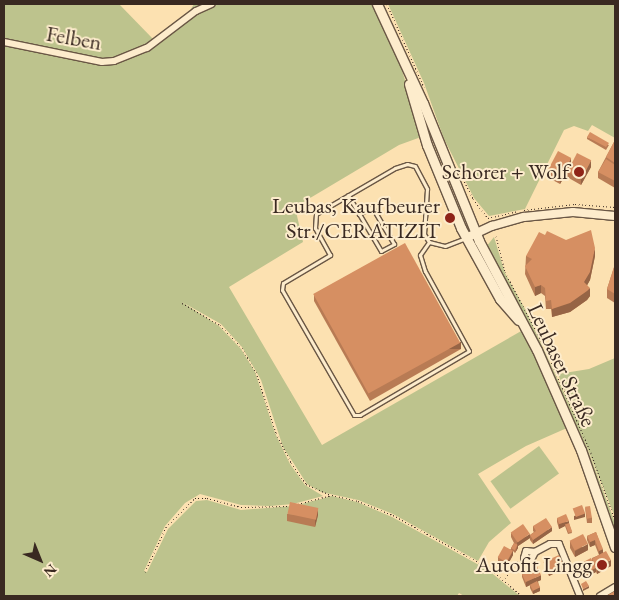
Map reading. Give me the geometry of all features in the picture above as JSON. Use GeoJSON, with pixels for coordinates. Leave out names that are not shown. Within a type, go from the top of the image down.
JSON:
{"type":"FeatureCollection","features":[{"type":"Feature","properties":{"kind":"main road"},"geometry":{"type":"LineString","coordinates":[[377,4],[406,68],[427,145],[466,238],[500,299],[526,327]]}},
{"type":"Feature","properties":{"kind":"main road","name":"Leubaser Straße"},"geometry":{"type":"LineString","coordinates":[[406,68],[476,233],[526,327],[581,450],[615,547]]}},
{"type":"Feature","properties":{"kind":"street","name":"Felben"},"geometry":{"type":"LineString","coordinates":[[4,42],[102,62],[114,61],[137,54],[196,11],[212,4]]}},
{"type":"Feature","properties":{"kind":"street"},"geometry":{"type":"LineString","coordinates":[[466,238],[524,217],[573,212],[615,216]]}},
{"type":"Feature","properties":{"kind":"street"},"geometry":{"type":"LineString","coordinates":[[524,556],[526,560],[531,560],[535,552],[550,544],[559,544],[580,596]]}},
{"type":"Feature","properties":{"kind":"street"},"geometry":{"type":"LineString","coordinates":[[600,596],[615,587]]}},
{"type":"Feature","properties":{"kind":"lane"},"geometry":{"type":"LineString","coordinates":[[429,242],[420,255],[425,271],[469,351],[360,415],[354,415],[349,410],[282,290],[283,283],[330,255],[313,220],[316,214],[395,168],[407,164],[416,166],[427,189],[424,234],[429,242],[445,246],[466,238]]}},
{"type":"Feature","properties":{"kind":"lane"},"geometry":{"type":"LineString","coordinates":[[348,195],[359,214],[381,251],[394,244],[372,207],[359,214]]}},
{"type":"Feature","properties":{"kind":"path"},"geometry":{"type":"LineString","coordinates":[[182,303],[220,325],[242,348],[260,380],[276,433],[291,464],[306,484],[321,493],[358,501],[393,516],[504,579],[522,596]]}},
{"type":"Feature","properties":{"kind":"path"},"geometry":{"type":"LineString","coordinates":[[145,572],[166,527],[195,498],[207,498],[241,508],[294,505],[332,495]]}},
{"type":"Feature","properties":{"kind":"path"},"geometry":{"type":"LineString","coordinates":[[504,579],[524,556]]}},
{"type":"Feature","properties":{"kind":"green space"},"geometry":{"type":"Polygon","coordinates":[[[4,4],[119,4],[154,40],[125,57],[102,60],[4,40],[4,4]]]}},
{"type":"Feature","properties":{"kind":"green space"},"geometry":{"type":"Polygon","coordinates":[[[194,4],[372,4],[402,70],[411,101],[421,137],[399,145],[295,207],[303,242],[229,287],[322,445],[523,330],[567,428],[526,446],[478,474],[511,523],[489,542],[478,561],[393,514],[358,500],[321,492],[307,484],[283,447],[261,380],[242,347],[221,324],[182,302],[219,326],[241,349],[255,372],[275,433],[290,464],[305,485],[323,496],[293,504],[270,506],[241,505],[200,494],[185,503],[165,526],[144,571],[147,572],[168,529],[196,501],[207,500],[241,510],[294,506],[332,496],[357,502],[392,517],[488,570],[520,596],[464,596],[459,593],[457,596],[4,596],[4,44],[102,64],[114,63],[148,49],[189,12],[194,4]]]}},
{"type":"Feature","properties":{"kind":"green space"},"geometry":{"type":"Polygon","coordinates":[[[388,4],[615,4],[615,138],[592,125],[588,131],[574,126],[564,130],[525,209],[489,216],[474,198],[444,139],[424,83],[388,4]]]}},
{"type":"Feature","properties":{"kind":"green space"},"geometry":{"type":"Polygon","coordinates":[[[494,237],[505,273],[525,309],[578,423],[614,520],[615,539],[603,501],[486,247],[494,237]]]}},
{"type":"Feature","properties":{"kind":"green space"},"geometry":{"type":"Polygon","coordinates":[[[615,358],[615,517],[558,374],[589,369],[615,358]]]}},
{"type":"Feature","properties":{"kind":"green space"},"geometry":{"type":"Polygon","coordinates":[[[539,446],[559,474],[510,509],[490,481],[539,446]]]}},
{"type":"Feature","properties":{"kind":"building"},"geometry":{"type":"Polygon","coordinates":[[[590,132],[609,143],[606,147],[587,137],[590,132]]]}},
{"type":"Feature","properties":{"kind":"building"},"geometry":{"type":"Polygon","coordinates":[[[615,140],[615,163],[606,157],[615,140]]]}},
{"type":"Feature","properties":{"kind":"building"},"geometry":{"type":"Polygon","coordinates":[[[558,151],[571,158],[561,177],[548,170],[558,151]]]}},
{"type":"Feature","properties":{"kind":"building","name":"Schorer + Wolf"},"geometry":{"type":"Polygon","coordinates":[[[577,153],[591,160],[582,179],[567,172],[577,153]]]}},
{"type":"Feature","properties":{"kind":"building"},"geometry":{"type":"Polygon","coordinates":[[[606,159],[615,165],[615,181],[598,172],[606,159]]]}},
{"type":"Feature","properties":{"kind":"building"},"geometry":{"type":"Polygon","coordinates":[[[591,230],[595,248],[590,272],[584,282],[590,288],[570,303],[552,309],[551,300],[546,301],[545,288],[541,285],[535,287],[525,266],[532,259],[526,256],[539,232],[545,235],[547,231],[566,240],[591,230]]]}},
{"type":"Feature","properties":{"kind":"building"},"geometry":{"type":"Polygon","coordinates":[[[405,243],[460,343],[368,394],[313,294],[405,243]]]}},
{"type":"Feature","properties":{"kind":"building"},"geometry":{"type":"Polygon","coordinates":[[[615,264],[615,294],[607,289],[615,264]]]}},
{"type":"Feature","properties":{"kind":"building"},"geometry":{"type":"Polygon","coordinates":[[[290,502],[318,508],[316,520],[288,514],[290,502]]]}},
{"type":"Feature","properties":{"kind":"building"},"geometry":{"type":"Polygon","coordinates":[[[582,505],[585,513],[576,517],[573,509],[582,505]]]}},
{"type":"Feature","properties":{"kind":"building"},"geometry":{"type":"Polygon","coordinates":[[[590,506],[592,518],[587,519],[585,507],[590,506]]]}},
{"type":"Feature","properties":{"kind":"building"},"geometry":{"type":"Polygon","coordinates":[[[566,514],[569,521],[559,524],[557,518],[566,514]]]}},
{"type":"Feature","properties":{"kind":"building"},"geometry":{"type":"Polygon","coordinates":[[[546,518],[552,527],[533,540],[530,535],[536,531],[533,526],[546,518]]]}},
{"type":"Feature","properties":{"kind":"building"},"geometry":{"type":"Polygon","coordinates":[[[569,523],[572,531],[568,533],[565,524],[569,523]]]}},
{"type":"Feature","properties":{"kind":"building"},"geometry":{"type":"Polygon","coordinates":[[[523,524],[530,534],[518,542],[511,533],[523,524]]]}},
{"type":"Feature","properties":{"kind":"building"},"geometry":{"type":"Polygon","coordinates":[[[596,532],[603,549],[599,551],[595,540],[590,542],[587,536],[596,532]]]}},
{"type":"Feature","properties":{"kind":"building"},"geometry":{"type":"Polygon","coordinates":[[[583,534],[588,544],[575,551],[570,541],[583,534]]]}},
{"type":"Feature","properties":{"kind":"building"},"geometry":{"type":"Polygon","coordinates":[[[514,543],[518,545],[515,550],[511,548],[514,543]]]}},
{"type":"Feature","properties":{"kind":"building"},"geometry":{"type":"Polygon","coordinates":[[[504,546],[513,551],[506,562],[498,557],[504,546]]]}},
{"type":"Feature","properties":{"kind":"building"},"geometry":{"type":"Polygon","coordinates":[[[606,551],[611,560],[597,568],[592,559],[606,551]]]}},
{"type":"Feature","properties":{"kind":"building"},"geometry":{"type":"Polygon","coordinates":[[[559,555],[563,564],[548,571],[543,562],[559,555]]]}},
{"type":"Feature","properties":{"kind":"building"},"geometry":{"type":"Polygon","coordinates":[[[591,558],[596,568],[584,574],[579,564],[591,558]]]}},
{"type":"Feature","properties":{"kind":"building"},"geometry":{"type":"Polygon","coordinates":[[[537,566],[541,575],[526,582],[521,573],[537,566]]]}},
{"type":"Feature","properties":{"kind":"building"},"geometry":{"type":"Polygon","coordinates":[[[537,581],[540,587],[533,591],[530,585],[537,581]]]}},
{"type":"Feature","properties":{"kind":"building"},"geometry":{"type":"Polygon","coordinates":[[[586,581],[589,586],[583,589],[581,584],[586,581]]]}},
{"type":"Feature","properties":{"kind":"building"},"geometry":{"type":"Polygon","coordinates":[[[615,591],[615,596],[606,596],[615,591]]]}},
{"type":"Feature","properties":{"kind":"place","name":"Schorer + Wolf"},"geometry":{"type":"Point","coordinates":[579,172]}},
{"type":"Feature","properties":{"kind":"place","name":"Leubas, Kaufbeurer Str./CERATIZIT"},"geometry":{"type":"Point","coordinates":[450,218]}},
{"type":"Feature","properties":{"kind":"place","name":"Autofit Lingg"},"geometry":{"type":"Point","coordinates":[602,565]}}]}
